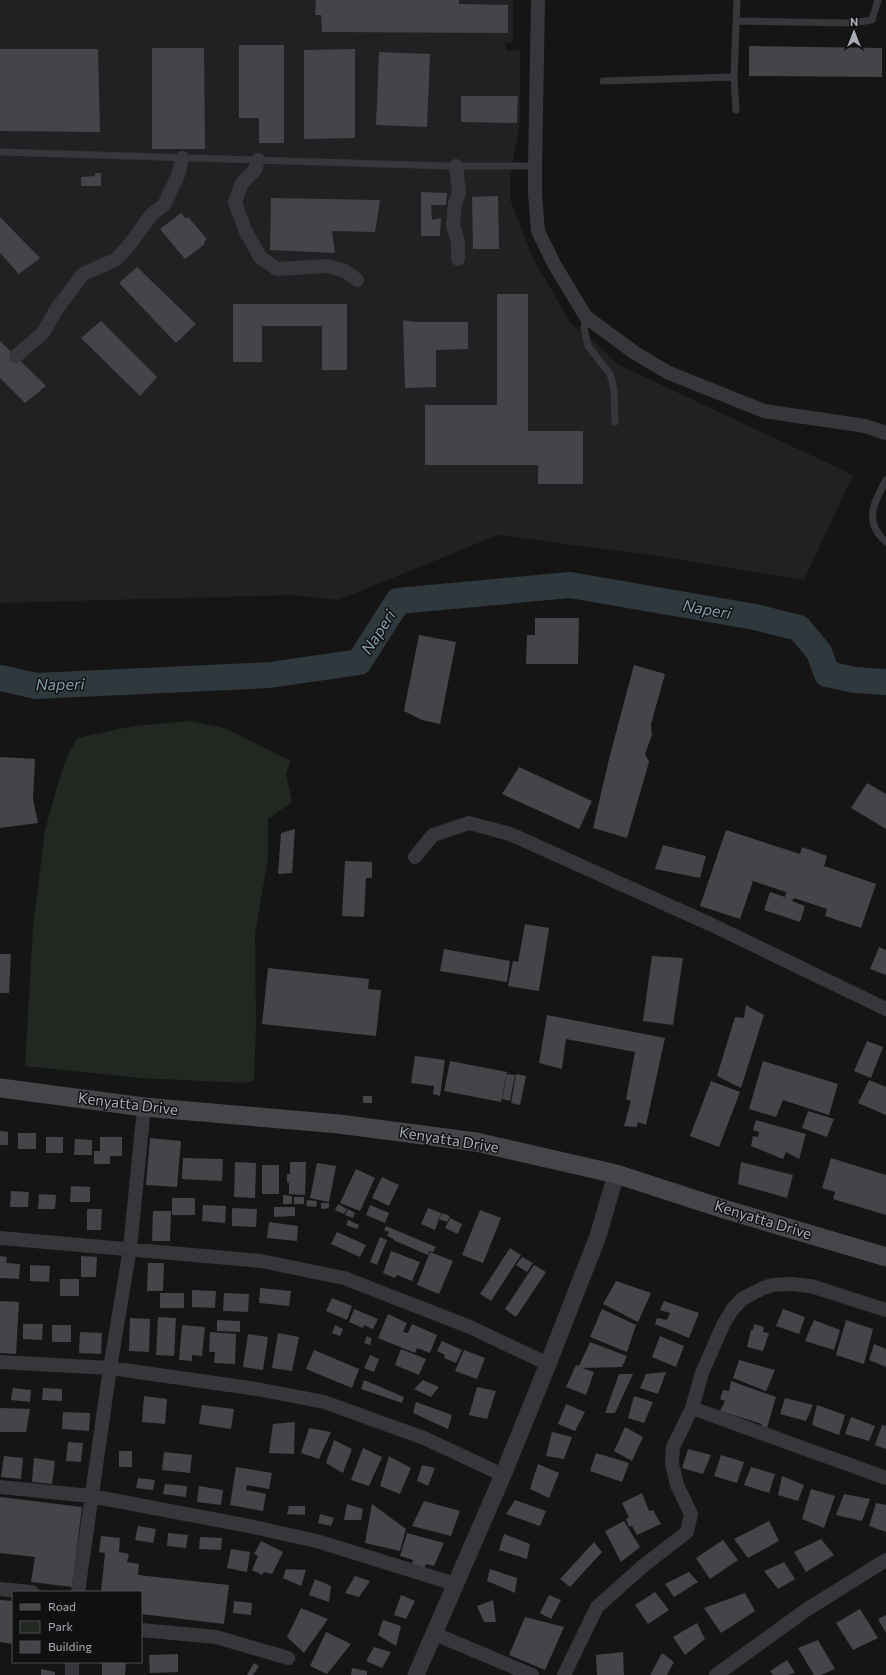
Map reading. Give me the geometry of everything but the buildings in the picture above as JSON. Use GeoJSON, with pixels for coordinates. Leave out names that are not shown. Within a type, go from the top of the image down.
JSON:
{"type":"FeatureCollection","features":[{"type":"Feature","properties":{"kind":"main road","name":"Kenyatta Drive"},"geometry":{"type":"LineString","coordinates":[[0,1088],[144,1107],[332,1123],[476,1142],[616,1174],[724,1209],[886,1257]]}},
{"type":"Feature","properties":{"kind":"street"},"geometry":{"type":"LineString","coordinates":[[538,0],[535,166],[535,194],[538,231],[554,264],[586,317],[634,353],[669,373],[764,411],[865,426],[886,433]]}},
{"type":"Feature","properties":{"kind":"street"},"geometry":{"type":"LineString","coordinates":[[16,356],[43,333],[56,310],[83,274],[115,260],[126,249],[152,214],[164,205],[179,173],[182,158]]}},
{"type":"Feature","properties":{"kind":"street"},"geometry":{"type":"LineString","coordinates":[[258,160],[255,170],[242,183],[235,202],[245,230],[260,257],[277,269],[328,266],[345,271],[357,280]]}},
{"type":"Feature","properties":{"kind":"street"},"geometry":{"type":"LineString","coordinates":[[456,166],[459,193],[455,204],[453,226],[458,240],[458,259]]}},
{"type":"Feature","properties":{"kind":"street"},"geometry":{"type":"LineString","coordinates":[[415,857],[433,835],[470,823],[510,834],[710,924],[886,1009]]}},
{"type":"Feature","properties":{"kind":"street"},"geometry":{"type":"LineString","coordinates":[[78,1591],[110,1368],[130,1248],[144,1107]]}},
{"type":"Feature","properties":{"kind":"street"},"geometry":{"type":"LineString","coordinates":[[416,1675],[503,1475],[548,1364],[598,1236],[616,1174]]}},
{"type":"Feature","properties":{"kind":"street"},"geometry":{"type":"LineString","coordinates":[[0,1238],[130,1248],[261,1261],[344,1278],[470,1327],[548,1364]]}},
{"type":"Feature","properties":{"kind":"street"},"geometry":{"type":"LineString","coordinates":[[564,1675],[592,1615],[603,1600],[643,1566],[687,1532],[691,1514],[677,1485],[672,1464],[673,1447],[692,1408],[702,1373],[722,1325],[732,1310],[742,1299],[763,1288],[772,1285],[790,1284],[811,1286],[886,1310]]}},
{"type":"Feature","properties":{"kind":"street"},"geometry":{"type":"LineString","coordinates":[[0,1362],[110,1368],[257,1389],[324,1402],[424,1438],[503,1475]]}},
{"type":"Feature","properties":{"kind":"street"},"geometry":{"type":"LineString","coordinates":[[692,1408],[886,1478]]}},
{"type":"Feature","properties":{"kind":"street"},"geometry":{"type":"LineString","coordinates":[[0,1487],[91,1496],[254,1527],[320,1542],[455,1584]]}},
{"type":"Feature","properties":{"kind":"street"},"geometry":{"type":"LineString","coordinates":[[716,1675],[806,1610],[886,1560]]}},
{"type":"Feature","properties":{"kind":"street"},"geometry":{"type":"LineString","coordinates":[[0,1589],[21,1591]]}},
{"type":"Feature","properties":{"kind":"street"},"geometry":{"type":"LineString","coordinates":[[142,1630],[216,1637],[288,1658]]}},
{"type":"Feature","properties":{"kind":"street"},"geometry":{"type":"LineString","coordinates":[[435,1634],[532,1675]]}},
{"type":"Feature","properties":{"kind":"street"},"geometry":{"type":"LineString","coordinates":[[72,1663],[72,1675]]}},
{"type":"Feature","properties":{"kind":"lane"},"geometry":{"type":"LineString","coordinates":[[736,110],[734,77],[737,0]]}},
{"type":"Feature","properties":{"kind":"lane"},"geometry":{"type":"LineString","coordinates":[[736,21],[851,23],[872,20],[878,0]]}},
{"type":"Feature","properties":{"kind":"lane"},"geometry":{"type":"LineString","coordinates":[[603,81],[734,77]]}},
{"type":"Feature","properties":{"kind":"lane"},"geometry":{"type":"LineString","coordinates":[[0,152],[456,166],[535,166]]}},
{"type":"Feature","properties":{"kind":"lane"},"geometry":{"type":"LineString","coordinates":[[586,317],[584,328],[588,346],[610,374],[614,389],[616,422]]}},
{"type":"Feature","properties":{"kind":"lane"},"geometry":{"type":"LineString","coordinates":[[886,480],[873,505],[872,516],[878,535],[886,542]]}},
{"type":"Feature","properties":{"kind":"shaded area"},"geometry":{"type":"Polygon","coordinates":[[[0,0],[513,0],[513,42],[505,43],[507,51],[520,50],[520,121],[510,178],[510,199],[533,258],[571,324],[590,338],[619,365],[853,475],[804,580],[657,556],[498,535],[338,600],[293,595],[0,603],[0,0]]]}},
{"type":"Feature","properties":{"kind":"green space"},"geometry":{"type":"Polygon","coordinates":[[[191,721],[227,729],[291,761],[286,773],[292,802],[268,819],[268,858],[255,934],[256,1024],[254,1080],[244,1083],[140,1078],[25,1066],[33,928],[45,830],[68,755],[77,738],[133,726],[191,721]]]}},
{"type":"Feature","properties":{"kind":"waterway","name":"Naperi"},"geometry":{"type":"LineString","coordinates":[[0,678],[36,686],[270,675],[359,662],[398,601],[570,585],[755,617],[799,628],[819,652],[827,674],[855,680],[886,682]]}}]}
